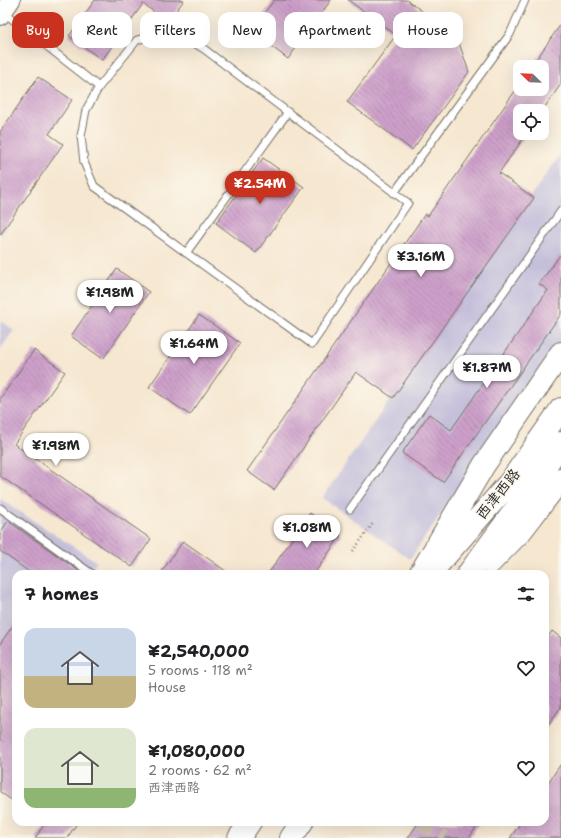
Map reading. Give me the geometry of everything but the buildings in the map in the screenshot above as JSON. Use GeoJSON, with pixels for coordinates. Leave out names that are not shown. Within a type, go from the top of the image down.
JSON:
{"type":"FeatureCollection","features":[{"type":"Feature","properties":{"kind":"main road"},"geometry":{"type":"LineString","coordinates":[[422,570],[484,465],[561,353]]}},
{"type":"Feature","properties":{"kind":"main road","name":"西津西路"},"geometry":{"type":"LineString","coordinates":[[433,570],[510,482],[561,410]]}},
{"type":"Feature","properties":{"kind":"main road","name":"西津西路"},"geometry":{"type":"LineString","coordinates":[[471,570],[526,495],[561,443]]}},
{"type":"Feature","properties":{"kind":"main road"},"geometry":{"type":"LineString","coordinates":[[483,570],[521,531],[561,479]]}},
{"type":"Feature","properties":{"kind":"main road"},"geometry":{"type":"LineString","coordinates":[[239,838],[247,826]]}},
{"type":"Feature","properties":{"kind":"main road"},"geometry":{"type":"LineString","coordinates":[[291,838],[299,826]]}},
{"type":"Feature","properties":{"kind":"lane"},"geometry":{"type":"LineString","coordinates":[[394,193],[510,34],[525,0]]}},
{"type":"Feature","properties":{"kind":"lane"},"geometry":{"type":"LineString","coordinates":[[5,9],[99,87]]}},
{"type":"Feature","properties":{"kind":"lane"},"geometry":{"type":"LineString","coordinates":[[155,35],[172,35],[189,40],[204,49],[288,112],[408,204],[312,344],[94,186],[84,162],[81,136],[86,110],[99,87],[137,40],[155,35]]}},
{"type":"Feature","properties":{"kind":"lane"},"geometry":{"type":"LineString","coordinates":[[186,253],[288,112]]}},
{"type":"Feature","properties":{"kind":"lane"},"geometry":{"type":"LineString","coordinates":[[350,509],[561,211]]}},
{"type":"Feature","properties":{"kind":"lane"},"geometry":{"type":"LineString","coordinates":[[0,508],[86,570]]}},
{"type":"Feature","properties":{"kind":"path"},"geometry":{"type":"LineString","coordinates":[[353,551],[374,522]]}},
{"type":"Feature","properties":{"kind":"shaded area"},"geometry":{"type":"Polygon","coordinates":[[[561,153],[561,340],[410,559],[322,498],[561,153]]]}},
{"type":"Feature","properties":{"kind":"shaded area"},"geometry":{"type":"Polygon","coordinates":[[[0,320],[14,330],[0,350],[0,320]]]}},
{"type":"Feature","properties":{"kind":"shaded area"},"geometry":{"type":"Polygon","coordinates":[[[0,499],[97,562],[91,570],[12,570],[12,680],[0,697],[0,499]]]}},
{"type":"Feature","properties":{"kind":"tunnel"},"geometry":{"type":"LineString","coordinates":[[427,826],[444,838]]}}]}
